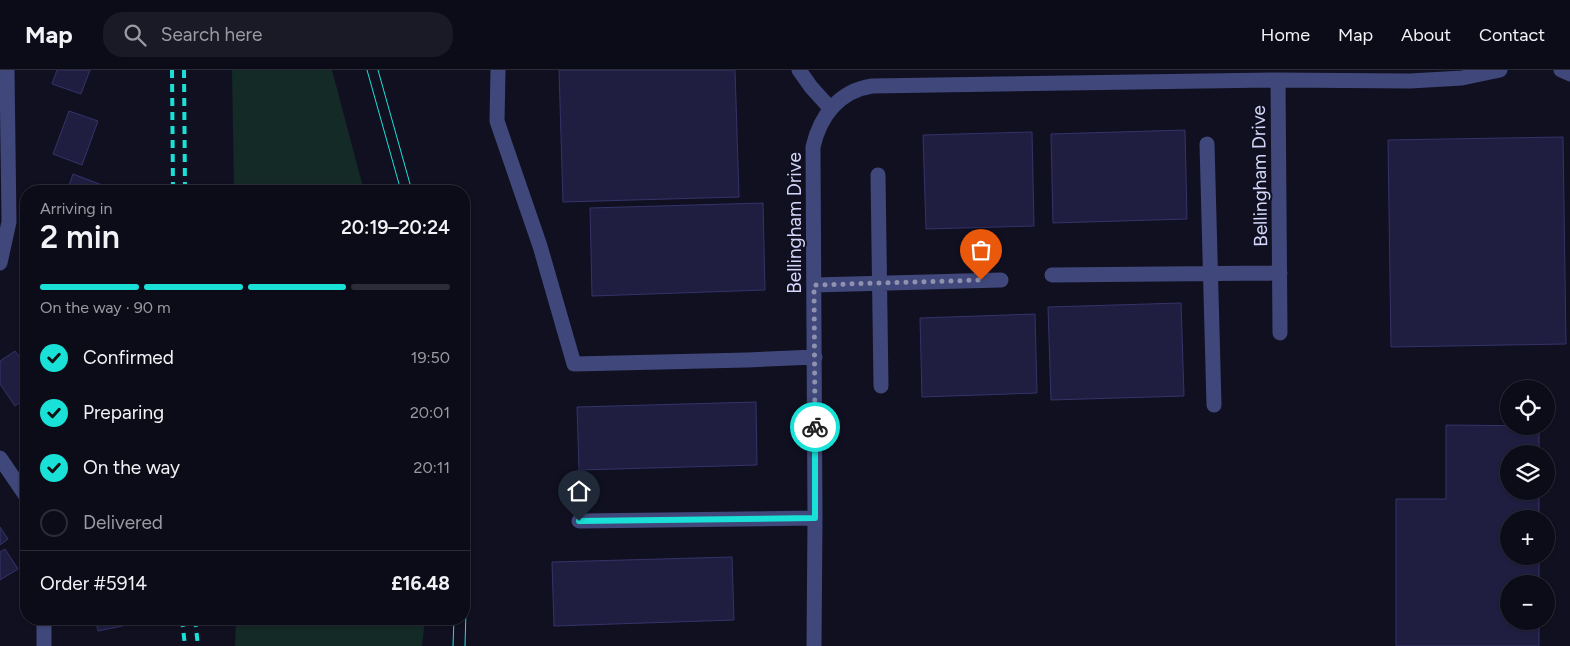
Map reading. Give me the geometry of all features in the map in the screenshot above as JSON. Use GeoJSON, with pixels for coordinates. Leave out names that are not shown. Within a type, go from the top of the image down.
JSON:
{"type":"FeatureCollection","features":[{"type":"Feature","properties":{"kind":"street"},"geometry":{"type":"LineString","coordinates":[[0,263],[9,222],[7,70]]}},
{"type":"Feature","properties":{"kind":"street"},"geometry":{"type":"LineString","coordinates":[[498,70],[497,121],[540,246],[574,364],[814,357]]}},
{"type":"Feature","properties":{"kind":"street"},"geometry":{"type":"LineString","coordinates":[[799,70],[830,108]]}},
{"type":"Feature","properties":{"kind":"street","name":"Bellingham Drive"},"geometry":{"type":"LineString","coordinates":[[814,646],[813,147],[820,122],[830,108],[849,92],[872,86],[1111,76],[1278,80],[1410,76],[1462,78],[1500,70]]}},
{"type":"Feature","properties":{"kind":"street"},"geometry":{"type":"LineString","coordinates":[[1561,70],[1570,74]]}},
{"type":"Feature","properties":{"kind":"street","name":"Bellingham Drive"},"geometry":{"type":"LineString","coordinates":[[1278,80],[1280,333]]}},
{"type":"Feature","properties":{"kind":"street"},"geometry":{"type":"LineString","coordinates":[[1208,144],[1214,406]]}},
{"type":"Feature","properties":{"kind":"street"},"geometry":{"type":"LineString","coordinates":[[878,175],[881,386]]}},
{"type":"Feature","properties":{"kind":"street","name":"Bellingham Drive"},"geometry":{"type":"LineString","coordinates":[[1052,275],[1280,273]]}},
{"type":"Feature","properties":{"kind":"street"},"geometry":{"type":"LineString","coordinates":[[814,285],[1001,280]]}},
{"type":"Feature","properties":{"kind":"street"},"geometry":{"type":"LineString","coordinates":[[0,458],[20,487]]}},
{"type":"Feature","properties":{"kind":"street"},"geometry":{"type":"LineString","coordinates":[[579,521],[815,518]]}},
{"type":"Feature","properties":{"kind":"street"},"geometry":{"type":"LineString","coordinates":[[44,625],[44,646]]}},
{"type":"Feature","properties":{"kind":"green space"},"geometry":{"type":"Polygon","coordinates":[[[232,70],[332,70],[362,185],[234,185],[232,70]]]}},
{"type":"Feature","properties":{"kind":"green space"},"geometry":{"type":"Polygon","coordinates":[[[236,625],[424,625],[422,646],[235,646],[236,625]]]}},
{"type":"Feature","properties":{"kind":"building"},"geometry":{"type":"Polygon","coordinates":[[[57,70],[90,70],[81,94],[52,84],[57,70]]]}},
{"type":"Feature","properties":{"kind":"building"},"geometry":{"type":"Polygon","coordinates":[[[559,70],[735,70],[739,197],[563,202],[559,70]]]}},
{"type":"Feature","properties":{"kind":"building"},"geometry":{"type":"Polygon","coordinates":[[[69,111],[98,121],[82,165],[53,154],[69,111]]]}},
{"type":"Feature","properties":{"kind":"building"},"geometry":{"type":"Polygon","coordinates":[[[1185,130],[1187,219],[1053,223],[1051,134],[1185,130]]]}},
{"type":"Feature","properties":{"kind":"building"},"geometry":{"type":"Polygon","coordinates":[[[1032,132],[1034,226],[926,229],[923,135],[1032,132]]]}},
{"type":"Feature","properties":{"kind":"building"},"geometry":{"type":"Polygon","coordinates":[[[1563,137],[1566,344],[1391,347],[1388,140],[1563,137]]]}},
{"type":"Feature","properties":{"kind":"building"},"geometry":{"type":"Polygon","coordinates":[[[73,174],[102,185],[69,185],[73,174]]]}},
{"type":"Feature","properties":{"kind":"building"},"geometry":{"type":"Polygon","coordinates":[[[763,203],[765,290],[592,296],[590,208],[763,203]]]}},
{"type":"Feature","properties":{"kind":"building"},"geometry":{"type":"Polygon","coordinates":[[[1181,303],[1184,396],[1051,400],[1048,307],[1181,303]]]}},
{"type":"Feature","properties":{"kind":"building"},"geometry":{"type":"Polygon","coordinates":[[[1035,314],[1037,393],[922,397],[920,318],[1035,314]]]}},
{"type":"Feature","properties":{"kind":"building"},"geometry":{"type":"Polygon","coordinates":[[[15,351],[20,358],[20,402],[15,406],[0,384],[0,361],[15,351]]]}},
{"type":"Feature","properties":{"kind":"building"},"geometry":{"type":"Polygon","coordinates":[[[756,402],[757,465],[579,470],[577,407],[756,402]]]}},
{"type":"Feature","properties":{"kind":"building"},"geometry":{"type":"Polygon","coordinates":[[[1446,425],[1500,426],[1500,435],[1539,435],[1539,445],[1500,445],[1500,500],[1539,500],[1539,510],[1500,510],[1500,565],[1539,565],[1539,575],[1500,575],[1500,630],[1539,630],[1539,646],[1396,646],[1396,499],[1446,499],[1446,425]]]}},
{"type":"Feature","properties":{"kind":"building"},"geometry":{"type":"Polygon","coordinates":[[[0,527],[8,539],[0,545],[0,527]]]}},
{"type":"Feature","properties":{"kind":"building"},"geometry":{"type":"Polygon","coordinates":[[[5,549],[18,569],[0,580],[0,552],[5,549]]]}},
{"type":"Feature","properties":{"kind":"building"},"geometry":{"type":"Polygon","coordinates":[[[732,557],[734,620],[554,626],[552,562],[732,557]]]}},
{"type":"Feature","properties":{"kind":"building"},"geometry":{"type":"Polygon","coordinates":[[[96,625],[127,625],[98,631],[96,625]]]}},
{"type":"Feature","properties":{"kind":"tram line"},"geometry":{"type":"LineString","coordinates":[[367,70],[399,185]]}},
{"type":"Feature","properties":{"kind":"tram line"},"geometry":{"type":"LineString","coordinates":[[378,70],[410,185]]}},
{"type":"Feature","properties":{"kind":"tram line"},"geometry":{"type":"LineString","coordinates":[[453,646],[454,625]]}},
{"type":"Feature","properties":{"kind":"tram line"},"geometry":{"type":"LineString","coordinates":[[465,646],[466,625]]}},
{"type":"Feature","properties":{"kind":"railway"},"geometry":{"type":"LineString","coordinates":[[172,70],[173,185]]}},
{"type":"Feature","properties":{"kind":"railway"},"geometry":{"type":"LineString","coordinates":[[184,70],[185,185]]}},
{"type":"Feature","properties":{"kind":"railway"},"geometry":{"type":"LineString","coordinates":[[183,625],[185,646]]}},
{"type":"Feature","properties":{"kind":"railway"},"geometry":{"type":"LineString","coordinates":[[196,625],[198,646]]}},
{"type":"Feature","properties":{"kind":"way so far"},"geometry":{"type":"LineString","coordinates":[[815,427],[814,285],[981,280]]}},
{"type":"Feature","properties":{"kind":"route"},"geometry":{"type":"LineString","coordinates":[[579,521],[815,518],[815,427]]}}]}
